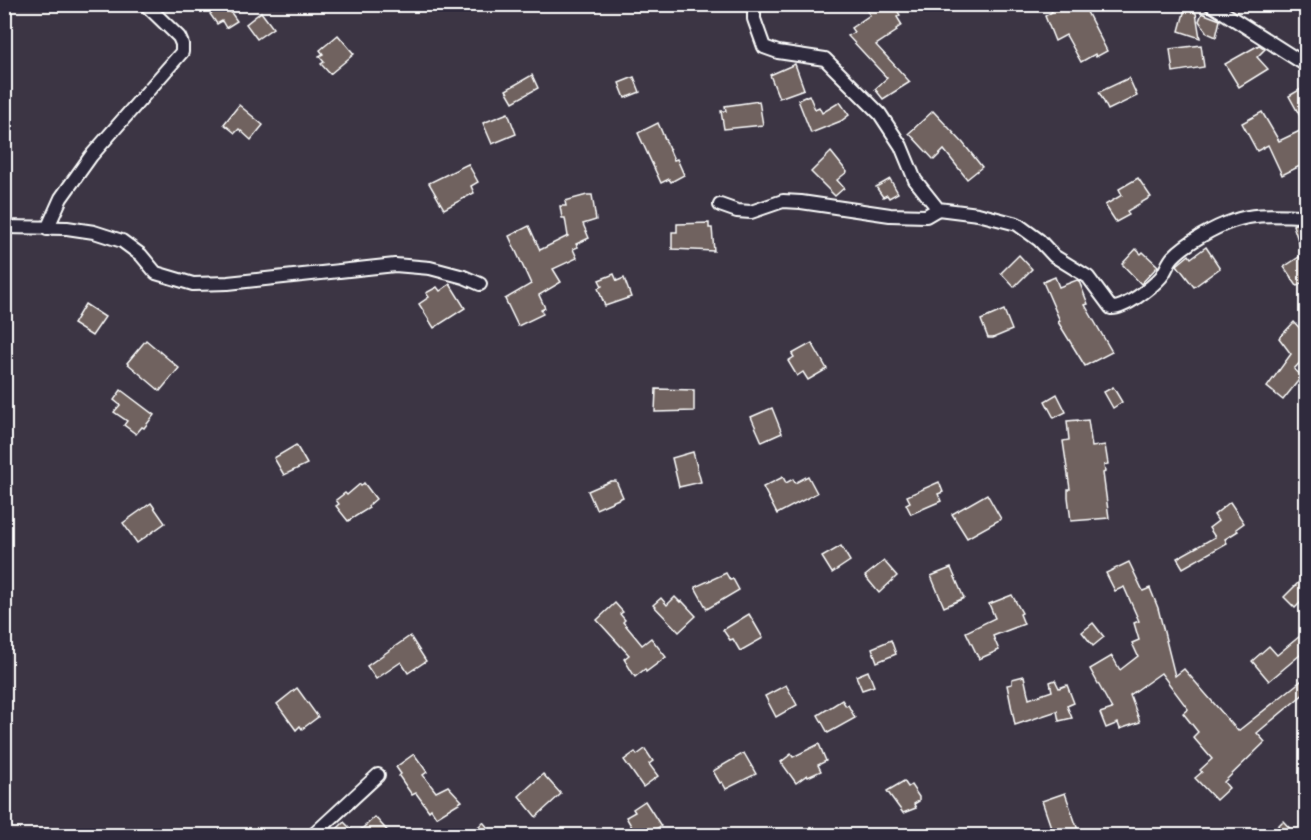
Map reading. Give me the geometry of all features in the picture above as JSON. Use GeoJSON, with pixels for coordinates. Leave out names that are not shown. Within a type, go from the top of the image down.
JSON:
{"type":"FeatureCollection","features":[{"type":"Feature","properties":{"kind":"street"},"geometry":{"type":"LineString","coordinates":[[47,229],[61,198],[92,156],[182,52],[179,37],[145,4]]}},
{"type":"Feature","properties":{"kind":"street"},"geometry":{"type":"LineString","coordinates":[[754,4],[754,19],[764,47],[778,52],[825,59],[880,114],[901,146],[915,180],[938,209]]}},
{"type":"Feature","properties":{"kind":"street"},"geometry":{"type":"LineString","coordinates":[[1210,4],[1306,65]]}},
{"type":"Feature","properties":{"kind":"street"},"geometry":{"type":"LineString","coordinates":[[720,205],[736,211],[751,212],[783,201],[890,215],[926,216],[938,209],[978,214],[1017,224],[1039,240],[1054,256],[1088,277],[1108,306],[1114,309],[1150,288],[1162,276],[1173,257],[1205,234],[1223,225],[1257,215],[1306,216]]}},
{"type":"Feature","properties":{"kind":"street"},"geometry":{"type":"LineString","coordinates":[[4,227],[67,228],[94,232],[122,241],[141,255],[156,273],[193,284],[228,283],[395,265],[430,268],[480,284]]}},
{"type":"Feature","properties":{"kind":"street"},"geometry":{"type":"LineString","coordinates":[[312,836],[378,775]]}},
{"type":"Feature","properties":{"kind":"building"},"geometry":{"type":"Polygon","coordinates":[[[225,4],[237,21],[226,28],[222,21],[217,24],[210,14],[225,4]]]}},
{"type":"Feature","properties":{"kind":"building"},"geometry":{"type":"Polygon","coordinates":[[[876,4],[893,4],[900,15],[897,17],[902,25],[876,45],[910,82],[883,99],[875,89],[887,78],[848,36],[854,32],[851,28],[870,15],[867,11],[876,4]]]}},
{"type":"Feature","properties":{"kind":"building"},"geometry":{"type":"Polygon","coordinates":[[[1049,4],[1064,4],[1068,11],[1080,5],[1083,10],[1085,8],[1107,51],[1096,57],[1095,54],[1081,62],[1066,35],[1055,41],[1045,16],[1052,12],[1049,4]]]}},
{"type":"Feature","properties":{"kind":"building"},"geometry":{"type":"Polygon","coordinates":[[[1185,9],[1196,13],[1200,38],[1179,31],[1185,9]]]}},
{"type":"Feature","properties":{"kind":"building"},"geometry":{"type":"Polygon","coordinates":[[[261,12],[273,28],[257,39],[246,24],[261,12]]]}},
{"type":"Feature","properties":{"kind":"building"},"geometry":{"type":"Polygon","coordinates":[[[1202,13],[1220,20],[1216,37],[1207,33],[1199,21],[1202,13]]]}},
{"type":"Feature","properties":{"kind":"building"},"geometry":{"type":"Polygon","coordinates":[[[338,35],[354,54],[330,74],[321,64],[324,62],[319,56],[323,54],[320,50],[338,35]]]}},
{"type":"Feature","properties":{"kind":"building"},"geometry":{"type":"Polygon","coordinates":[[[1201,45],[1204,67],[1173,72],[1170,49],[1201,45]]]}},
{"type":"Feature","properties":{"kind":"building"},"geometry":{"type":"Polygon","coordinates":[[[1259,45],[1265,49],[1257,57],[1268,69],[1239,87],[1225,64],[1259,45]]]}},
{"type":"Feature","properties":{"kind":"building"},"geometry":{"type":"Polygon","coordinates":[[[795,64],[804,89],[779,98],[770,75],[795,64]]]}},
{"type":"Feature","properties":{"kind":"building"},"geometry":{"type":"Polygon","coordinates":[[[532,75],[538,88],[513,102],[506,90],[532,75]]]}},
{"type":"Feature","properties":{"kind":"building"},"geometry":{"type":"Polygon","coordinates":[[[634,77],[640,92],[625,98],[619,83],[634,77]]]}},
{"type":"Feature","properties":{"kind":"building"},"geometry":{"type":"Polygon","coordinates":[[[1129,78],[1137,96],[1108,110],[1099,92],[1129,78]]]}},
{"type":"Feature","properties":{"kind":"building"},"geometry":{"type":"Polygon","coordinates":[[[1306,86],[1306,127],[1289,96],[1306,86]]]}},
{"type":"Feature","properties":{"kind":"building"},"geometry":{"type":"Polygon","coordinates":[[[809,95],[815,109],[819,107],[822,113],[840,102],[849,115],[841,121],[811,133],[798,100],[809,95]]]}},
{"type":"Feature","properties":{"kind":"building"},"geometry":{"type":"Polygon","coordinates":[[[759,101],[763,125],[724,129],[721,111],[726,111],[725,106],[759,101]]]}},
{"type":"Feature","properties":{"kind":"building"},"geometry":{"type":"Polygon","coordinates":[[[239,105],[263,125],[251,140],[239,129],[235,133],[224,124],[239,105]]]}},
{"type":"Feature","properties":{"kind":"building"},"geometry":{"type":"Polygon","coordinates":[[[933,111],[982,167],[967,179],[944,150],[934,160],[909,133],[933,111]]]}},
{"type":"Feature","properties":{"kind":"building"},"geometry":{"type":"Polygon","coordinates":[[[1262,112],[1279,141],[1306,128],[1306,163],[1282,175],[1268,145],[1257,151],[1242,123],[1262,112]]]}},
{"type":"Feature","properties":{"kind":"building"},"geometry":{"type":"Polygon","coordinates":[[[508,113],[516,134],[492,144],[483,123],[508,113]]]}},
{"type":"Feature","properties":{"kind":"building"},"geometry":{"type":"Polygon","coordinates":[[[658,123],[674,160],[677,159],[684,175],[671,182],[669,179],[661,183],[638,133],[658,123]]]}},
{"type":"Feature","properties":{"kind":"building"},"geometry":{"type":"Polygon","coordinates":[[[831,152],[847,172],[837,180],[844,188],[835,196],[811,172],[831,152]]]}},
{"type":"Feature","properties":{"kind":"building"},"geometry":{"type":"Polygon","coordinates":[[[468,164],[478,182],[471,186],[474,193],[444,209],[429,183],[468,164]]]}},
{"type":"Feature","properties":{"kind":"building"},"geometry":{"type":"Polygon","coordinates":[[[1138,178],[1151,197],[1127,211],[1129,215],[1116,222],[1105,205],[1122,195],[1119,189],[1138,178]]]}},
{"type":"Feature","properties":{"kind":"building"},"geometry":{"type":"Polygon","coordinates":[[[890,179],[898,193],[889,198],[887,195],[883,197],[876,187],[890,179]]]}},
{"type":"Feature","properties":{"kind":"building"},"geometry":{"type":"Polygon","coordinates":[[[592,195],[596,220],[583,224],[589,238],[576,244],[578,247],[573,249],[577,258],[553,269],[561,282],[539,295],[545,308],[541,310],[543,314],[518,326],[505,299],[531,284],[509,236],[529,226],[540,250],[568,236],[560,206],[566,206],[565,201],[592,195]]]}},
{"type":"Feature","properties":{"kind":"building"},"geometry":{"type":"Polygon","coordinates":[[[709,223],[709,228],[712,228],[714,251],[672,249],[672,232],[677,232],[677,224],[709,223]]]}},
{"type":"Feature","properties":{"kind":"building"},"geometry":{"type":"Polygon","coordinates":[[[1306,224],[1306,259],[1304,259],[1293,225],[1306,224]]]}},
{"type":"Feature","properties":{"kind":"building"},"geometry":{"type":"Polygon","coordinates":[[[1206,247],[1220,268],[1194,287],[1177,265],[1189,255],[1191,258],[1206,247]]]}},
{"type":"Feature","properties":{"kind":"building"},"geometry":{"type":"Polygon","coordinates":[[[1136,249],[1141,254],[1143,252],[1158,266],[1141,284],[1122,264],[1136,249]]]}},
{"type":"Feature","properties":{"kind":"building"},"geometry":{"type":"Polygon","coordinates":[[[1019,255],[1032,269],[1014,287],[1001,273],[1019,255]]]}},
{"type":"Feature","properties":{"kind":"building"},"geometry":{"type":"Polygon","coordinates":[[[1302,255],[1306,263],[1306,280],[1297,286],[1284,267],[1302,255]]]}},
{"type":"Feature","properties":{"kind":"building"},"geometry":{"type":"Polygon","coordinates":[[[614,274],[617,281],[624,278],[631,297],[605,306],[598,288],[602,286],[599,280],[614,274]]]}},
{"type":"Feature","properties":{"kind":"building"},"geometry":{"type":"Polygon","coordinates":[[[1055,277],[1059,287],[1079,281],[1088,304],[1085,305],[1112,352],[1085,366],[1058,322],[1060,321],[1043,282],[1055,277]]]}},
{"type":"Feature","properties":{"kind":"building"},"geometry":{"type":"Polygon","coordinates":[[[450,284],[465,308],[434,328],[419,304],[429,297],[426,293],[437,287],[440,291],[450,284]]]}},
{"type":"Feature","properties":{"kind":"building"},"geometry":{"type":"Polygon","coordinates":[[[85,304],[105,317],[92,336],[73,324],[85,304]]]}},
{"type":"Feature","properties":{"kind":"building"},"geometry":{"type":"Polygon","coordinates":[[[1004,310],[1012,330],[988,338],[981,320],[1004,310]]]}},
{"type":"Feature","properties":{"kind":"building"},"geometry":{"type":"Polygon","coordinates":[[[1294,322],[1306,335],[1306,356],[1294,369],[1302,376],[1283,400],[1267,387],[1291,354],[1279,338],[1294,322]]]}},
{"type":"Feature","properties":{"kind":"building"},"geometry":{"type":"Polygon","coordinates":[[[146,340],[179,368],[160,391],[127,363],[146,340]]]}},
{"type":"Feature","properties":{"kind":"building"},"geometry":{"type":"Polygon","coordinates":[[[812,343],[827,369],[808,380],[803,372],[797,376],[788,361],[794,357],[792,354],[812,343]]]}},
{"type":"Feature","properties":{"kind":"building"},"geometry":{"type":"Polygon","coordinates":[[[1113,387],[1122,402],[1113,408],[1104,392],[1113,387]]]}},
{"type":"Feature","properties":{"kind":"building"},"geometry":{"type":"Polygon","coordinates":[[[656,389],[694,390],[694,411],[655,412],[656,389]]]}},
{"type":"Feature","properties":{"kind":"building"},"geometry":{"type":"Polygon","coordinates":[[[121,390],[154,415],[136,434],[124,425],[127,421],[114,412],[120,405],[114,400],[121,390]]]}},
{"type":"Feature","properties":{"kind":"building"},"geometry":{"type":"Polygon","coordinates":[[[1057,394],[1066,412],[1054,418],[1045,401],[1057,394]]]}},
{"type":"Feature","properties":{"kind":"building"},"geometry":{"type":"Polygon","coordinates":[[[772,408],[782,433],[762,442],[751,417],[772,408]]]}},
{"type":"Feature","properties":{"kind":"building"},"geometry":{"type":"Polygon","coordinates":[[[1088,420],[1092,447],[1105,445],[1108,464],[1104,465],[1105,472],[1103,473],[1109,518],[1071,521],[1068,497],[1068,489],[1070,489],[1063,441],[1069,440],[1067,421],[1088,420]]]}},
{"type":"Feature","properties":{"kind":"building"},"geometry":{"type":"Polygon","coordinates":[[[296,445],[307,464],[284,475],[274,458],[296,445]]]}},
{"type":"Feature","properties":{"kind":"building"},"geometry":{"type":"Polygon","coordinates":[[[693,452],[701,482],[679,487],[672,458],[693,452]]]}},
{"type":"Feature","properties":{"kind":"building"},"geometry":{"type":"Polygon","coordinates":[[[808,476],[817,493],[777,514],[763,487],[783,477],[786,483],[793,479],[795,483],[808,476]]]}},
{"type":"Feature","properties":{"kind":"building"},"geometry":{"type":"Polygon","coordinates":[[[616,481],[623,497],[596,509],[588,491],[616,481]]]}},
{"type":"Feature","properties":{"kind":"building"},"geometry":{"type":"Polygon","coordinates":[[[939,482],[943,492],[938,494],[941,501],[911,514],[906,504],[910,502],[907,496],[939,482]]]}},
{"type":"Feature","properties":{"kind":"building"},"geometry":{"type":"Polygon","coordinates":[[[364,483],[376,499],[368,506],[369,508],[348,521],[336,506],[339,504],[336,500],[364,483]]]}},
{"type":"Feature","properties":{"kind":"building"},"geometry":{"type":"Polygon","coordinates":[[[987,494],[1001,519],[967,538],[952,514],[987,494]]]}},
{"type":"Feature","properties":{"kind":"building"},"geometry":{"type":"Polygon","coordinates":[[[1230,502],[1244,523],[1236,529],[1238,531],[1225,539],[1227,543],[1183,568],[1177,558],[1215,537],[1209,528],[1218,521],[1214,515],[1230,502]]]}},
{"type":"Feature","properties":{"kind":"building"},"geometry":{"type":"Polygon","coordinates":[[[151,503],[165,523],[137,543],[123,523],[151,503]]]}},
{"type":"Feature","properties":{"kind":"building"},"geometry":{"type":"Polygon","coordinates":[[[841,546],[850,561],[832,573],[822,557],[841,546]]]}},
{"type":"Feature","properties":{"kind":"building"},"geometry":{"type":"Polygon","coordinates":[[[884,561],[897,576],[879,593],[865,576],[884,561]]]}},
{"type":"Feature","properties":{"kind":"building"},"geometry":{"type":"Polygon","coordinates":[[[1129,562],[1143,591],[1150,588],[1158,608],[1175,676],[1184,669],[1238,731],[1306,677],[1306,692],[1257,733],[1265,742],[1224,782],[1229,788],[1216,800],[1195,778],[1212,759],[1193,737],[1198,732],[1183,713],[1188,709],[1161,673],[1130,695],[1140,722],[1120,729],[1118,723],[1106,728],[1100,713],[1112,709],[1090,669],[1112,656],[1120,670],[1138,656],[1132,643],[1139,640],[1134,623],[1139,621],[1124,587],[1115,591],[1106,573],[1129,562]]]}},
{"type":"Feature","properties":{"kind":"building"},"geometry":{"type":"Polygon","coordinates":[[[951,568],[964,598],[944,607],[931,576],[951,568]]]}},
{"type":"Feature","properties":{"kind":"building"},"geometry":{"type":"Polygon","coordinates":[[[726,573],[730,580],[733,579],[739,590],[707,609],[695,587],[726,573]]]}},
{"type":"Feature","properties":{"kind":"building"},"geometry":{"type":"Polygon","coordinates":[[[1306,575],[1306,597],[1295,608],[1284,597],[1306,575]]]}},
{"type":"Feature","properties":{"kind":"building"},"geometry":{"type":"Polygon","coordinates":[[[1012,595],[1022,613],[1020,614],[1024,624],[993,636],[999,650],[979,659],[966,632],[995,618],[989,604],[1012,595]]]}},
{"type":"Feature","properties":{"kind":"building"},"geometry":{"type":"Polygon","coordinates":[[[675,597],[696,616],[679,632],[653,605],[661,598],[667,605],[675,597]]]}},
{"type":"Feature","properties":{"kind":"building"},"geometry":{"type":"Polygon","coordinates":[[[615,603],[623,612],[620,614],[625,620],[623,622],[642,645],[651,638],[666,657],[635,677],[624,659],[629,655],[597,620],[615,603]]]}},
{"type":"Feature","properties":{"kind":"building"},"geometry":{"type":"Polygon","coordinates":[[[749,614],[763,638],[740,651],[733,639],[730,640],[723,630],[749,614]]]}},
{"type":"Feature","properties":{"kind":"building"},"geometry":{"type":"Polygon","coordinates":[[[1093,623],[1104,637],[1093,646],[1082,632],[1093,623]]]}},
{"type":"Feature","properties":{"kind":"building"},"geometry":{"type":"Polygon","coordinates":[[[1306,631],[1306,650],[1269,681],[1252,661],[1269,646],[1277,655],[1306,631]]]}},
{"type":"Feature","properties":{"kind":"building"},"geometry":{"type":"Polygon","coordinates":[[[410,636],[426,661],[408,673],[401,662],[376,679],[367,666],[410,636]]]}},
{"type":"Feature","properties":{"kind":"building"},"geometry":{"type":"Polygon","coordinates":[[[891,640],[896,654],[877,662],[872,648],[891,640]]]}},
{"type":"Feature","properties":{"kind":"building"},"geometry":{"type":"Polygon","coordinates":[[[868,671],[874,686],[862,690],[856,676],[868,671]]]}},
{"type":"Feature","properties":{"kind":"building"},"geometry":{"type":"Polygon","coordinates":[[[1024,676],[1029,699],[1052,691],[1050,682],[1055,680],[1059,688],[1067,685],[1074,703],[1067,706],[1072,718],[1059,721],[1057,711],[1015,725],[1007,685],[1012,684],[1012,679],[1024,676]]]}},
{"type":"Feature","properties":{"kind":"building"},"geometry":{"type":"Polygon","coordinates":[[[786,685],[797,705],[776,717],[765,696],[786,685]]]}},
{"type":"Feature","properties":{"kind":"building"},"geometry":{"type":"Polygon","coordinates":[[[297,688],[318,717],[302,729],[300,726],[296,730],[277,704],[297,688]]]}},
{"type":"Feature","properties":{"kind":"building"},"geometry":{"type":"Polygon","coordinates":[[[842,700],[846,706],[848,705],[855,718],[828,733],[818,715],[842,700]]]}},
{"type":"Feature","properties":{"kind":"building"},"geometry":{"type":"Polygon","coordinates":[[[819,744],[826,761],[818,765],[821,771],[808,777],[807,775],[796,783],[781,762],[791,754],[793,757],[819,744]]]}},
{"type":"Feature","properties":{"kind":"building"},"geometry":{"type":"Polygon","coordinates":[[[645,749],[653,761],[649,764],[658,776],[643,787],[624,760],[635,752],[637,755],[645,749]]]}},
{"type":"Feature","properties":{"kind":"building"},"geometry":{"type":"Polygon","coordinates":[[[744,753],[756,774],[726,789],[713,771],[744,753]]]}},
{"type":"Feature","properties":{"kind":"building"},"geometry":{"type":"Polygon","coordinates":[[[414,754],[427,772],[423,775],[436,792],[448,786],[462,801],[436,817],[416,793],[412,795],[399,776],[401,774],[396,767],[414,754]]]}},
{"type":"Feature","properties":{"kind":"building"},"geometry":{"type":"Polygon","coordinates":[[[543,774],[561,794],[536,817],[519,796],[543,774]]]}},
{"type":"Feature","properties":{"kind":"building"},"geometry":{"type":"Polygon","coordinates":[[[904,781],[908,787],[911,785],[919,801],[914,804],[916,808],[903,813],[887,791],[904,781]]]}},
{"type":"Feature","properties":{"kind":"building"},"geometry":{"type":"Polygon","coordinates":[[[1065,793],[1078,830],[1063,836],[1054,836],[1042,801],[1065,793]]]}},
{"type":"Feature","properties":{"kind":"building"},"geometry":{"type":"Polygon","coordinates":[[[645,801],[661,826],[656,829],[660,836],[637,836],[626,817],[635,812],[633,809],[645,801]]]}},
{"type":"Feature","properties":{"kind":"building"},"geometry":{"type":"Polygon","coordinates":[[[375,817],[392,836],[330,836],[344,822],[356,834],[375,817]]]}},
{"type":"Feature","properties":{"kind":"building"},"geometry":{"type":"Polygon","coordinates":[[[1283,821],[1297,836],[1268,836],[1283,821]]]}},
{"type":"Feature","properties":{"kind":"building"},"geometry":{"type":"Polygon","coordinates":[[[483,822],[495,836],[469,836],[483,822]]]}}]}
